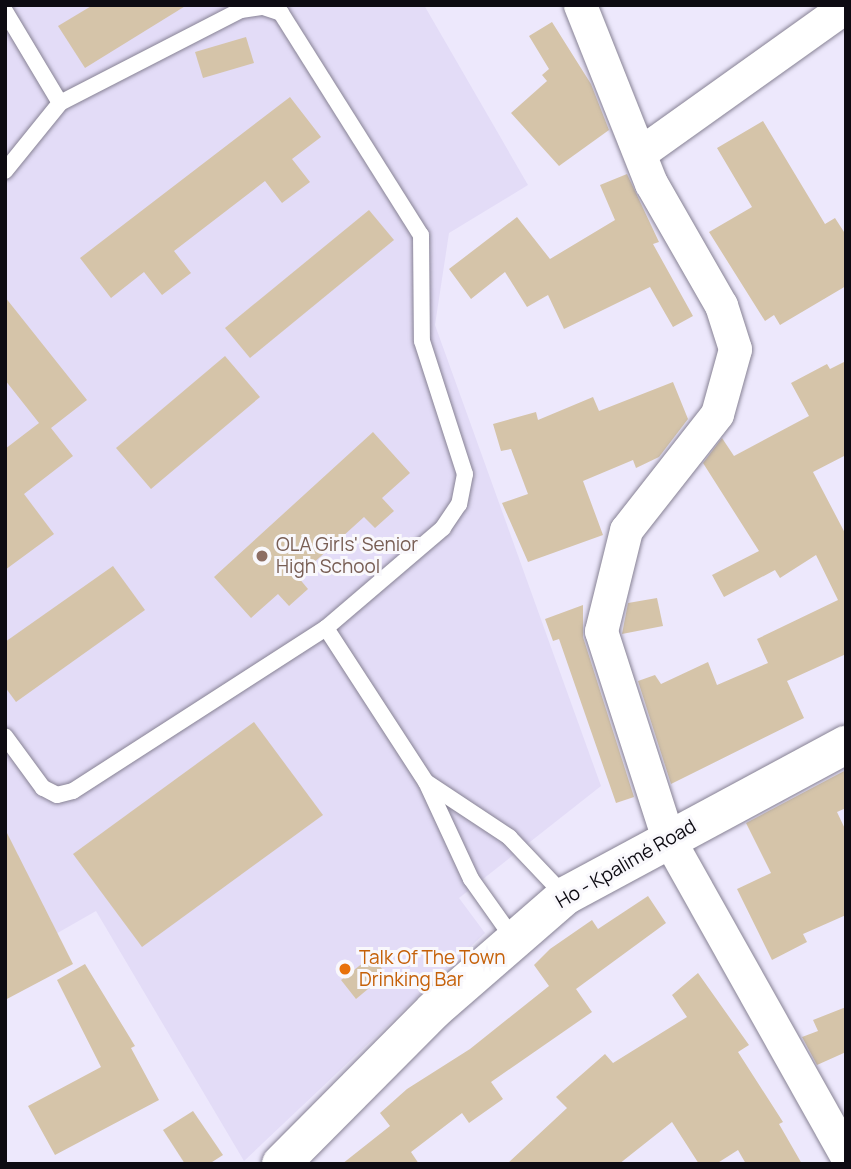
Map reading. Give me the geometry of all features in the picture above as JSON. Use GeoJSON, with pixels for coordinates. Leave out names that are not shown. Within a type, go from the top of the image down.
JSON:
{"type":"FeatureCollection","features":[{"type":"Feature","properties":{"kind":"main road","name":"Ho - Kpalimé Road"},"geometry":{"type":"LineString","coordinates":[[281,1164],[512,937],[565,896],[668,838],[846,745]]}},
{"type":"Feature","properties":{"kind":"street"},"geometry":{"type":"LineString","coordinates":[[580,5],[640,153],[721,305],[734,349],[718,414],[626,530],[601,631],[668,838],[846,1155]]}},
{"type":"Feature","properties":{"kind":"street"},"geometry":{"type":"LineString","coordinates":[[640,153],[846,6]]}},
{"type":"Feature","properties":{"kind":"lane"},"geometry":{"type":"LineString","coordinates":[[5,171],[60,103],[241,10],[263,7],[281,13],[421,235],[422,341],[465,474],[459,503],[443,528],[326,628],[74,791],[57,795],[43,788],[5,736]]}},
{"type":"Feature","properties":{"kind":"lane"},"geometry":{"type":"LineString","coordinates":[[5,11],[60,103]]}},
{"type":"Feature","properties":{"kind":"lane"},"geometry":{"type":"LineString","coordinates":[[326,628],[426,782],[471,879],[512,937]]}},
{"type":"Feature","properties":{"kind":"lane"},"geometry":{"type":"LineString","coordinates":[[426,782],[509,837],[565,896]]}},
{"type":"Feature","properties":{"kind":"shaded area","name":"OLA Girls' Senior High School"},"geometry":{"type":"Polygon","coordinates":[[[5,5],[424,5],[528,185],[449,233],[435,325],[601,786],[459,898],[485,933],[244,1161],[96,911],[5,963],[5,5]]]}},
{"type":"Feature","properties":{"kind":"building"},"geometry":{"type":"Polygon","coordinates":[[[93,5],[187,5],[85,68],[58,26],[93,5]]]}},
{"type":"Feature","properties":{"kind":"building"},"geometry":{"type":"Polygon","coordinates":[[[552,22],[591,84],[609,130],[559,166],[511,113],[547,81],[542,75],[549,69],[529,36],[552,22]]]}},
{"type":"Feature","properties":{"kind":"building"},"geometry":{"type":"Polygon","coordinates":[[[246,37],[254,63],[203,78],[195,52],[246,37]]]}},
{"type":"Feature","properties":{"kind":"building"},"geometry":{"type":"Polygon","coordinates":[[[290,97],[321,137],[292,159],[310,182],[282,203],[265,181],[174,251],[191,273],[162,295],[144,272],[111,298],[80,258],[290,97]]]}},
{"type":"Feature","properties":{"kind":"building"},"geometry":{"type":"Polygon","coordinates":[[[763,121],[825,224],[835,218],[846,235],[846,286],[780,325],[774,315],[765,321],[709,232],[752,207],[717,148],[763,121]]]}},
{"type":"Feature","properties":{"kind":"building"},"geometry":{"type":"Polygon","coordinates":[[[627,174],[659,242],[653,244],[693,316],[673,327],[650,287],[564,329],[548,295],[527,307],[505,272],[471,299],[449,269],[517,217],[550,259],[615,220],[600,185],[627,174]]]}},
{"type":"Feature","properties":{"kind":"building"},"geometry":{"type":"Polygon","coordinates":[[[369,210],[394,240],[250,358],[225,328],[369,210]]]}},
{"type":"Feature","properties":{"kind":"building"},"geometry":{"type":"Polygon","coordinates":[[[5,297],[87,400],[51,428],[73,456],[24,494],[54,534],[5,570],[5,449],[39,423],[5,380],[5,297]]]}},
{"type":"Feature","properties":{"kind":"building"},"geometry":{"type":"Polygon","coordinates":[[[225,356],[260,397],[151,489],[116,448],[225,356]]]}},
{"type":"Feature","properties":{"kind":"building"},"geometry":{"type":"Polygon","coordinates":[[[846,361],[846,455],[813,472],[846,535],[846,654],[787,681],[804,718],[671,784],[638,681],[655,675],[661,684],[708,662],[717,685],[768,663],[757,639],[838,600],[816,555],[780,578],[775,570],[724,597],[712,575],[759,551],[703,463],[722,438],[734,456],[809,416],[791,383],[827,364],[830,369],[846,361]]]}},
{"type":"Feature","properties":{"kind":"building"},"geometry":{"type":"Polygon","coordinates":[[[673,382],[688,419],[659,457],[636,468],[633,460],[583,481],[603,535],[528,562],[502,503],[528,494],[511,449],[501,451],[493,424],[536,412],[538,420],[593,397],[599,411],[673,382]]]}},
{"type":"Feature","properties":{"kind":"building"},"geometry":{"type":"Polygon","coordinates":[[[373,432],[410,473],[382,498],[394,511],[375,528],[364,517],[298,577],[308,589],[289,606],[278,594],[251,618],[214,577],[373,432]]]}},
{"type":"Feature","properties":{"kind":"building"},"geometry":{"type":"Polygon","coordinates":[[[113,566],[145,610],[16,702],[5,687],[5,642],[113,566]]]}},
{"type":"Feature","properties":{"kind":"building"},"geometry":{"type":"Polygon","coordinates":[[[657,598],[663,626],[622,634],[628,603],[657,598]]]}},
{"type":"Feature","properties":{"kind":"building"},"geometry":{"type":"Polygon","coordinates":[[[583,605],[583,637],[634,797],[616,803],[559,639],[553,641],[545,619],[583,605]]]}},
{"type":"Feature","properties":{"kind":"building"},"geometry":{"type":"Polygon","coordinates":[[[254,722],[323,815],[142,947],[73,854],[254,722]]]}},
{"type":"Feature","properties":{"kind":"building"},"geometry":{"type":"Polygon","coordinates":[[[846,770],[846,808],[837,812],[846,831],[846,915],[803,934],[807,942],[772,960],[737,889],[771,873],[746,823],[846,770]]]}},
{"type":"Feature","properties":{"kind":"building"},"geometry":{"type":"Polygon","coordinates":[[[5,829],[73,964],[5,1000],[5,829]]]}},
{"type":"Feature","properties":{"kind":"building"},"geometry":{"type":"Polygon","coordinates":[[[648,896],[666,923],[576,989],[592,1012],[491,1082],[503,1099],[469,1123],[462,1113],[411,1152],[419,1164],[342,1164],[390,1126],[380,1113],[407,1089],[470,1049],[549,986],[534,965],[550,949],[592,920],[598,929],[648,896]]]}},
{"type":"Feature","properties":{"kind":"building"},"geometry":{"type":"Polygon","coordinates":[[[372,956],[386,974],[356,999],[341,980],[372,956]]]}},
{"type":"Feature","properties":{"kind":"building"},"geometry":{"type":"Polygon","coordinates":[[[85,964],[135,1046],[131,1048],[159,1100],[55,1155],[28,1106],[101,1067],[57,980],[85,964]]]}},
{"type":"Feature","properties":{"kind":"building"},"geometry":{"type":"Polygon","coordinates":[[[698,973],[749,1045],[738,1052],[783,1122],[779,1124],[802,1164],[746,1164],[738,1150],[716,1164],[699,1164],[672,1122],[619,1164],[507,1164],[567,1108],[556,1097],[605,1054],[613,1063],[687,1017],[672,995],[698,973]]]}},
{"type":"Feature","properties":{"kind":"building"},"geometry":{"type":"Polygon","coordinates":[[[846,1007],[846,1052],[817,1065],[802,1037],[818,1031],[813,1020],[846,1007]]]}},
{"type":"Feature","properties":{"kind":"building"},"geometry":{"type":"Polygon","coordinates":[[[193,1111],[223,1155],[209,1164],[185,1164],[163,1130],[193,1111]]]}},
{"type":"Feature","properties":{"kind":"place","name":"OLA Girls' Senior High School"},"geometry":{"type":"Point","coordinates":[262,556]}},
{"type":"Feature","properties":{"kind":"place","name":"Talk Of The Town Drinking Bar"},"geometry":{"type":"Point","coordinates":[345,969]}}]}
